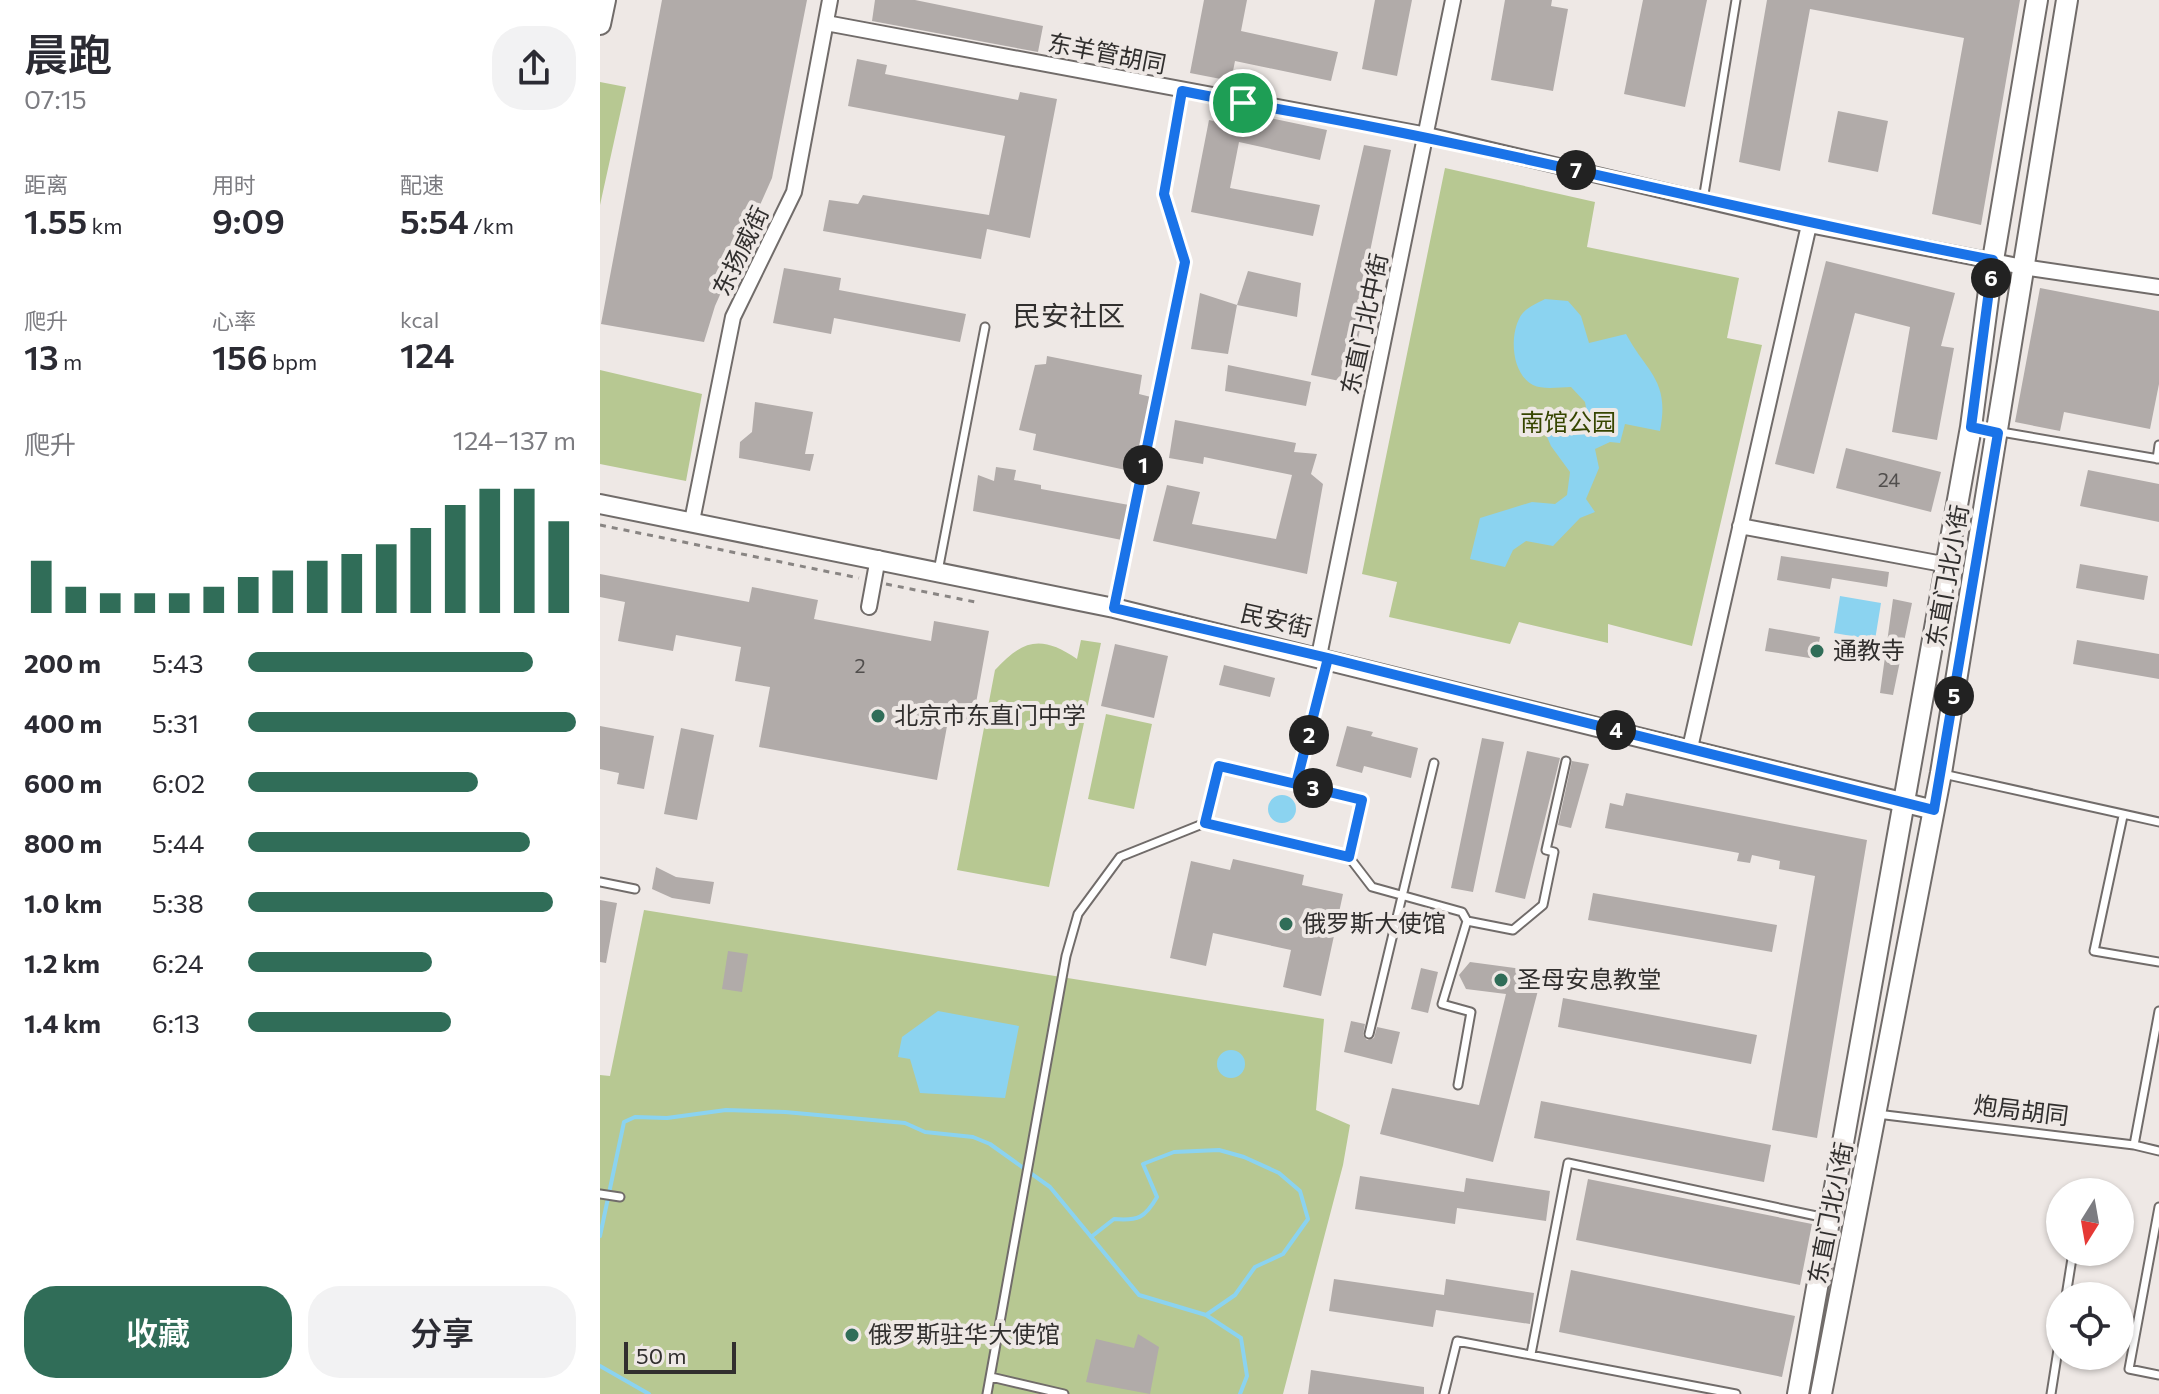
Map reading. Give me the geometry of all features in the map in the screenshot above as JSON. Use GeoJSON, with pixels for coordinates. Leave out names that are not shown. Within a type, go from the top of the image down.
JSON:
{"type":"FeatureCollection","features":[{"type":"Feature","properties":{"kind":"main road"},"geometry":{"type":"LineString","coordinates":[[600,24],[605,0]]}},
{"type":"Feature","properties":{"kind":"main road","name":"东直门北小街"},"geometry":{"type":"LineString","coordinates":[[1798,1394],[1948,565],[1971,427],[1993,260],[2037,0]]}},
{"type":"Feature","properties":{"kind":"main road","name":"东直门北小街"},"geometry":{"type":"LineString","coordinates":[[1821,1394],[1941,773],[2067,0]]}},
{"type":"Feature","properties":{"kind":"street","name":"东扬威街"},"geometry":{"type":"LineString","coordinates":[[692,521],[733,317],[794,192],[830,0]]}},
{"type":"Feature","properties":{"kind":"street","name":"东直门北中街"},"geometry":{"type":"LineString","coordinates":[[1323,657],[1453,0]]}},
{"type":"Feature","properties":{"kind":"street","name":"东羊管胡同"},"geometry":{"type":"LineString","coordinates":[[826,23],[1427,135],[1809,225],[2023,267],[2159,287]]}},
{"type":"Feature","properties":{"kind":"street"},"geometry":{"type":"LineString","coordinates":[[1690,748],[1809,225]]}},
{"type":"Feature","properties":{"kind":"street","name":"民安街"},"geometry":{"type":"LineString","coordinates":[[600,504],[1114,608],[1323,657],[1934,810]]}},
{"type":"Feature","properties":{"kind":"street"},"geometry":{"type":"LineString","coordinates":[[1740,526],[1948,565]]}},
{"type":"Feature","properties":{"kind":"street"},"geometry":{"type":"LineString","coordinates":[[869,607],[878,558]]}},
{"type":"Feature","properties":{"kind":"lane"},"geometry":{"type":"LineString","coordinates":[[1703,200],[1736,0]]}},
{"type":"Feature","properties":{"kind":"lane"},"geometry":{"type":"LineString","coordinates":[[1114,608],[1185,262],[1164,194],[1182,91]]}},
{"type":"Feature","properties":{"kind":"lane"},"geometry":{"type":"LineString","coordinates":[[938,571],[985,327]]}},
{"type":"Feature","properties":{"kind":"lane"},"geometry":{"type":"LineString","coordinates":[[1971,427],[2158,459],[2159,445]]}},
{"type":"Feature","properties":{"kind":"lane"},"geometry":{"type":"LineString","coordinates":[[1296,784],[1323,657]]}},
{"type":"Feature","properties":{"kind":"lane"},"geometry":{"type":"LineString","coordinates":[[1467,921],[1513,930],[1543,905],[1554,852],[1546,850],[1566,761]]}},
{"type":"Feature","properties":{"kind":"lane"},"geometry":{"type":"LineString","coordinates":[[1369,1034],[1434,763]]}},
{"type":"Feature","properties":{"kind":"lane"},"geometry":{"type":"LineString","coordinates":[[1205,823],[1219,766],[1296,784],[1362,800],[1349,857]]}},
{"type":"Feature","properties":{"kind":"lane"},"geometry":{"type":"LineString","coordinates":[[1941,773],[2159,822]]}},
{"type":"Feature","properties":{"kind":"lane"},"geometry":{"type":"LineString","coordinates":[[2123,816],[2094,951],[2159,962]]}},
{"type":"Feature","properties":{"kind":"lane"},"geometry":{"type":"LineString","coordinates":[[987,1394],[1066,956],[1078,914],[1120,857],[1205,823],[1349,857],[1372,887],[1462,912],[1467,921],[1442,1004],[1471,1012],[1458,1085]]}},
{"type":"Feature","properties":{"kind":"lane"},"geometry":{"type":"LineString","coordinates":[[600,882],[635,889]]}},
{"type":"Feature","properties":{"kind":"lane"},"geometry":{"type":"LineString","coordinates":[[2134,1145],[2159,1011]]}},
{"type":"Feature","properties":{"kind":"lane","name":"炮局胡同"},"geometry":{"type":"LineString","coordinates":[[1877,1114],[2134,1145],[2159,1151]]}},
{"type":"Feature","properties":{"kind":"lane"},"geometry":{"type":"LineString","coordinates":[[1531,1354],[1568,1163],[1828,1218]]}},
{"type":"Feature","properties":{"kind":"lane"},"geometry":{"type":"LineString","coordinates":[[600,1194],[619,1197]]}},
{"type":"Feature","properties":{"kind":"lane"},"geometry":{"type":"LineString","coordinates":[[2159,1207],[2129,1369],[2159,1375]]}},
{"type":"Feature","properties":{"kind":"lane"},"geometry":{"type":"LineString","coordinates":[[1444,1394],[1457,1341],[1736,1394]]}},
{"type":"Feature","properties":{"kind":"lane"},"geometry":{"type":"LineString","coordinates":[[2051,1394],[2055,1370]]}},
{"type":"Feature","properties":{"kind":"lane"},"geometry":{"type":"LineString","coordinates":[[991,1377],[1064,1394]]}},
{"type":"Feature","properties":{"kind":"path"},"geometry":{"type":"LineString","coordinates":[[600,525],[980,603]]}},
{"type":"Feature","properties":{"kind":"green space"},"geometry":{"type":"Polygon","coordinates":[[[600,82],[626,87],[600,205],[600,82]]]}},
{"type":"Feature","properties":{"kind":"green space","name":"南馆公园"},"geometry":{"type":"Polygon","coordinates":[[[1445,168],[1595,202],[1587,247],[1739,278],[1727,338],[1762,345],[1692,646],[1608,624],[1608,643],[1519,622],[1510,644],[1389,617],[1397,582],[1362,574],[1445,168]]]}},
{"type":"Feature","properties":{"kind":"green space"},"geometry":{"type":"Polygon","coordinates":[[[600,370],[702,394],[686,481],[600,464],[600,370]]]}},
{"type":"Feature","properties":{"kind":"green space"},"geometry":{"type":"Polygon","coordinates":[[[1081,640],[1101,643],[1049,887],[957,870],[995,670],[1015,652],[1033,644],[1053,646],[1077,659],[1081,640]]]}},
{"type":"Feature","properties":{"kind":"green space"},"geometry":{"type":"Polygon","coordinates":[[[1106,714],[1152,724],[1134,809],[1088,799],[1106,714]]]}},
{"type":"Feature","properties":{"kind":"green space"},"geometry":{"type":"Polygon","coordinates":[[[644,910],[1324,1019],[1316,1110],[1350,1125],[1343,1165],[1283,1394],[600,1394],[600,1075],[610,1076],[644,910]]]}},
{"type":"Feature","properties":{"kind":"water"},"geometry":{"type":"Polygon","coordinates":[[[1545,299],[1568,301],[1581,316],[1589,343],[1626,334],[1659,388],[1662,400],[1660,431],[1625,424],[1620,443],[1610,442],[1595,449],[1599,468],[1586,499],[1595,512],[1580,518],[1553,546],[1526,541],[1513,550],[1505,567],[1470,559],[1480,518],[1532,502],[1555,504],[1567,495],[1570,472],[1551,446],[1541,423],[1550,415],[1564,416],[1579,430],[1589,424],[1585,402],[1571,387],[1537,387],[1526,380],[1517,364],[1514,335],[1520,317],[1545,299]]]}},
{"type":"Feature","properties":{"kind":"water"},"geometry":{"type":"Polygon","coordinates":[[[1840,596],[1881,603],[1875,640],[1834,633],[1840,596]]]}},
{"type":"Feature","properties":{"kind":"water"},"geometry":{"type":"Polygon","coordinates":[[[1282,795],[1292,799],[1296,809],[1292,819],[1282,823],[1272,819],[1268,809],[1272,799],[1282,795]]]}},
{"type":"Feature","properties":{"kind":"water"},"geometry":{"type":"Polygon","coordinates":[[[938,1011],[1019,1026],[1005,1098],[920,1093],[910,1059],[898,1057],[902,1037],[938,1011]]]}},
{"type":"Feature","properties":{"kind":"water"},"geometry":{"type":"Polygon","coordinates":[[[1231,1050],[1241,1054],[1245,1064],[1241,1074],[1231,1078],[1221,1074],[1217,1064],[1221,1054],[1231,1050]]]}},
{"type":"Feature","properties":{"kind":"building"},"geometry":{"type":"Polygon","coordinates":[[[662,0],[807,0],[772,178],[715,306],[704,342],[601,324],[662,0]]]}},
{"type":"Feature","properties":{"kind":"building"},"geometry":{"type":"Polygon","coordinates":[[[875,0],[915,0],[1043,26],[1038,52],[872,21],[875,0]]]}},
{"type":"Feature","properties":{"kind":"building"},"geometry":{"type":"Polygon","coordinates":[[[1204,0],[1247,0],[1241,31],[1338,52],[1331,81],[1235,61],[1231,81],[1190,73],[1204,0]]]}},
{"type":"Feature","properties":{"kind":"building"},"geometry":{"type":"Polygon","coordinates":[[[1375,0],[1412,0],[1397,76],[1362,69],[1375,0]]]}},
{"type":"Feature","properties":{"kind":"building"},"geometry":{"type":"Polygon","coordinates":[[[1505,0],[1552,0],[1551,6],[1568,9],[1553,91],[1491,80],[1505,0]]]}},
{"type":"Feature","properties":{"kind":"building"},"geometry":{"type":"Polygon","coordinates":[[[1643,0],[1707,0],[1685,107],[1624,94],[1643,0]]]}},
{"type":"Feature","properties":{"kind":"building"},"geometry":{"type":"Polygon","coordinates":[[[1767,0],[2020,0],[1981,225],[1932,214],[1964,38],[1810,9],[1780,171],[1739,162],[1767,0]]]}},
{"type":"Feature","properties":{"kind":"building"},"geometry":{"type":"Polygon","coordinates":[[[857,59],[887,65],[885,74],[1018,100],[1020,92],[1057,99],[1030,238],[987,229],[981,259],[823,231],[829,200],[858,204],[863,195],[989,215],[1005,136],[848,106],[857,59]]]}},
{"type":"Feature","properties":{"kind":"building"},"geometry":{"type":"Polygon","coordinates":[[[1838,111],[1888,121],[1878,172],[1828,162],[1838,111]]]}},
{"type":"Feature","properties":{"kind":"building"},"geometry":{"type":"Polygon","coordinates":[[[1251,114],[1327,130],[1320,160],[1239,142],[1230,188],[1320,205],[1313,236],[1191,212],[1209,120],[1247,129],[1251,114]]]}},
{"type":"Feature","properties":{"kind":"building"},"geometry":{"type":"Polygon","coordinates":[[[1364,145],[1391,150],[1355,324],[1361,325],[1349,383],[1311,375],[1364,145]]]}},
{"type":"Feature","properties":{"kind":"building"},"geometry":{"type":"Polygon","coordinates":[[[1826,261],[1955,293],[1941,346],[1954,348],[1937,440],[1892,432],[1910,327],[1855,313],[1814,474],[1775,464],[1826,261]]]}},
{"type":"Feature","properties":{"kind":"building"},"geometry":{"type":"Polygon","coordinates":[[[784,268],[841,278],[839,290],[966,314],[960,342],[834,318],[831,334],[773,323],[784,268]]]}},
{"type":"Feature","properties":{"kind":"building"},"geometry":{"type":"Polygon","coordinates":[[[1248,271],[1301,283],[1297,317],[1237,305],[1248,271]]]}},
{"type":"Feature","properties":{"kind":"building"},"geometry":{"type":"Polygon","coordinates":[[[2040,288],[2159,311],[2159,384],[2150,429],[2064,412],[2060,431],[2015,422],[2040,288]]]}},
{"type":"Feature","properties":{"kind":"building"},"geometry":{"type":"Polygon","coordinates":[[[1200,293],[1237,305],[1228,354],[1191,349],[1200,293]]]}},
{"type":"Feature","properties":{"kind":"building"},"geometry":{"type":"Polygon","coordinates":[[[1047,356],[1142,375],[1139,394],[1151,397],[1135,472],[1033,450],[1036,434],[1019,430],[1035,365],[1046,364],[1047,356]]]}},
{"type":"Feature","properties":{"kind":"building"},"geometry":{"type":"Polygon","coordinates":[[[1228,365],[1311,382],[1306,406],[1225,391],[1228,365]]]}},
{"type":"Feature","properties":{"kind":"building"},"geometry":{"type":"Polygon","coordinates":[[[755,402],[813,412],[805,454],[814,454],[810,471],[739,458],[740,442],[752,432],[755,402]]]}},
{"type":"Feature","properties":{"kind":"building"},"geometry":{"type":"Polygon","coordinates":[[[1175,420],[1296,443],[1294,452],[1317,454],[1311,474],[1323,484],[1307,574],[1153,541],[1167,485],[1200,492],[1192,524],[1276,539],[1292,475],[1204,457],[1203,464],[1169,458],[1175,420]]]}},
{"type":"Feature","properties":{"kind":"building"},"geometry":{"type":"Polygon","coordinates":[[[1846,448],[1941,472],[1931,512],[1836,488],[1846,448]]]}},
{"type":"Feature","properties":{"kind":"building"},"geometry":{"type":"Polygon","coordinates":[[[996,467],[1016,470],[1014,480],[1041,485],[1041,489],[1129,505],[1122,540],[973,511],[978,475],[994,481],[996,467]]]}},
{"type":"Feature","properties":{"kind":"building"},"geometry":{"type":"Polygon","coordinates":[[[2088,470],[2159,484],[2159,522],[2080,506],[2088,470]]]}},
{"type":"Feature","properties":{"kind":"building"},"geometry":{"type":"Polygon","coordinates":[[[1781,556],[1889,572],[1887,587],[1832,578],[1830,589],[1777,580],[1781,556]]]}},
{"type":"Feature","properties":{"kind":"building"},"geometry":{"type":"Polygon","coordinates":[[[2080,564],[2148,576],[2144,600],[2076,588],[2080,564]]]}},
{"type":"Feature","properties":{"kind":"building"},"geometry":{"type":"Polygon","coordinates":[[[600,574],[749,602],[752,587],[818,600],[814,619],[931,641],[934,621],[989,631],[972,725],[948,721],[937,780],[759,747],[770,687],[735,681],[741,647],[676,635],[673,651],[618,641],[625,602],[600,597],[600,574]]]}},
{"type":"Feature","properties":{"kind":"building"},"geometry":{"type":"Polygon","coordinates":[[[1893,599],[1912,603],[1893,695],[1880,693],[1893,599]]]}},
{"type":"Feature","properties":{"kind":"building"},"geometry":{"type":"Polygon","coordinates":[[[1769,628],[1820,637],[1816,659],[1765,651],[1769,628]]]}},
{"type":"Feature","properties":{"kind":"building"},"geometry":{"type":"Polygon","coordinates":[[[2077,640],[2159,654],[2159,679],[2073,664],[2077,640]]]}},
{"type":"Feature","properties":{"kind":"building"},"geometry":{"type":"Polygon","coordinates":[[[1115,644],[1168,656],[1154,718],[1101,706],[1115,644]]]}},
{"type":"Feature","properties":{"kind":"building"},"geometry":{"type":"Polygon","coordinates":[[[1224,665],[1275,678],[1270,697],[1219,685],[1224,665]]]}},
{"type":"Feature","properties":{"kind":"building"},"geometry":{"type":"Polygon","coordinates":[[[600,726],[654,736],[644,789],[617,784],[619,773],[600,769],[600,726]]]}},
{"type":"Feature","properties":{"kind":"building"},"geometry":{"type":"Polygon","coordinates":[[[1347,726],[1373,732],[1371,736],[1418,748],[1411,778],[1364,766],[1362,773],[1336,766],[1347,726]]]}},
{"type":"Feature","properties":{"kind":"building"},"geometry":{"type":"Polygon","coordinates":[[[681,728],[714,735],[697,820],[664,814],[681,728]]]}},
{"type":"Feature","properties":{"kind":"building"},"geometry":{"type":"Polygon","coordinates":[[[1482,738],[1504,742],[1473,892],[1451,888],[1482,738]]]}},
{"type":"Feature","properties":{"kind":"building"},"geometry":{"type":"Polygon","coordinates":[[[1527,751],[1560,758],[1525,899],[1495,892],[1527,751]]]}},
{"type":"Feature","properties":{"kind":"building"},"geometry":{"type":"Polygon","coordinates":[[[1572,761],[1589,764],[1571,828],[1558,825],[1572,761]]]}},
{"type":"Feature","properties":{"kind":"building"},"geometry":{"type":"Polygon","coordinates":[[[1626,793],[1867,840],[1817,1138],[1772,1130],[1815,876],[1779,869],[1780,861],[1752,855],[1750,863],[1737,861],[1739,853],[1605,828],[1610,803],[1623,806],[1626,793]]]}},
{"type":"Feature","properties":{"kind":"building","name":"俄罗斯大使馆"},"geometry":{"type":"Polygon","coordinates":[[[1233,859],[1304,875],[1302,885],[1343,894],[1321,996],[1283,987],[1291,950],[1213,933],[1206,966],[1170,958],[1191,861],[1230,870],[1233,859]]]}},
{"type":"Feature","properties":{"kind":"building"},"geometry":{"type":"Polygon","coordinates":[[[656,867],[676,877],[714,882],[710,904],[672,898],[652,889],[656,867]]]}},
{"type":"Feature","properties":{"kind":"building"},"geometry":{"type":"Polygon","coordinates":[[[1593,893],[1777,925],[1772,952],[1588,920],[1593,893]]]}},
{"type":"Feature","properties":{"kind":"building"},"geometry":{"type":"Polygon","coordinates":[[[600,900],[617,903],[606,963],[600,962],[600,900]]]}},
{"type":"Feature","properties":{"kind":"building"},"geometry":{"type":"Polygon","coordinates":[[[728,951],[748,954],[742,992],[722,989],[728,951]]]}},
{"type":"Feature","properties":{"kind":"building"},"geometry":{"type":"Polygon","coordinates":[[[1470,962],[1529,970],[1528,977],[1541,979],[1493,1162],[1380,1134],[1392,1088],[1479,1105],[1506,994],[1466,989],[1459,975],[1470,962]]]}},
{"type":"Feature","properties":{"kind":"building"},"geometry":{"type":"Polygon","coordinates":[[[1421,968],[1438,972],[1428,1013],[1411,1009],[1421,968]]]}},
{"type":"Feature","properties":{"kind":"building"},"geometry":{"type":"Polygon","coordinates":[[[1563,998],[1757,1035],[1751,1064],[1558,1027],[1563,998]]]}},
{"type":"Feature","properties":{"kind":"building"},"geometry":{"type":"Polygon","coordinates":[[[1351,1021],[1365,1024],[1363,1035],[1367,1040],[1374,1038],[1377,1027],[1400,1032],[1392,1064],[1344,1052],[1351,1021]]]}},
{"type":"Feature","properties":{"kind":"building"},"geometry":{"type":"Polygon","coordinates":[[[1541,1101],[1771,1145],[1764,1182],[1534,1138],[1541,1101]]]}},
{"type":"Feature","properties":{"kind":"building"},"geometry":{"type":"Polygon","coordinates":[[[1360,1176],[1464,1192],[1466,1178],[1550,1191],[1546,1221],[1457,1208],[1455,1224],[1355,1209],[1360,1176]]]}},
{"type":"Feature","properties":{"kind":"building"},"geometry":{"type":"Polygon","coordinates":[[[1588,1179],[1812,1224],[1800,1285],[1576,1240],[1588,1179]]]}},
{"type":"Feature","properties":{"kind":"building"},"geometry":{"type":"Polygon","coordinates":[[[1571,1270],[1795,1316],[1782,1377],[1559,1332],[1571,1270]]]}},
{"type":"Feature","properties":{"kind":"building"},"geometry":{"type":"Polygon","coordinates":[[[1334,1279],[1444,1295],[1446,1279],[1534,1293],[1530,1324],[1436,1310],[1433,1327],[1329,1311],[1334,1279]]]}},
{"type":"Feature","properties":{"kind":"building"},"geometry":{"type":"Polygon","coordinates":[[[1138,1334],[1159,1347],[1150,1394],[1086,1382],[1096,1339],[1134,1348],[1138,1334]]]}},
{"type":"Feature","properties":{"kind":"building"},"geometry":{"type":"Polygon","coordinates":[[[1311,1370],[1424,1387],[1424,1394],[1308,1394],[1311,1370]]]}},
{"type":"Feature","properties":{"kind":"waterway"},"geometry":{"type":"LineString","coordinates":[[600,1236],[624,1122],[635,1117],[667,1118],[726,1110],[785,1112],[905,1123],[925,1132],[973,1137],[990,1144],[1050,1187],[1139,1295],[1206,1315],[1241,1338],[1247,1376],[1240,1394]]}},
{"type":"Feature","properties":{"kind":"waterway"},"geometry":{"type":"LineString","coordinates":[[1091,1237],[1114,1219],[1140,1217],[1149,1210],[1157,1197],[1143,1164],[1174,1152],[1219,1150],[1244,1157],[1279,1173],[1300,1191],[1308,1219],[1283,1254],[1255,1267],[1235,1295],[1206,1315]]}},
{"type":"Feature","properties":{"kind":"waterway"},"geometry":{"type":"LineString","coordinates":[[600,1366],[649,1394]]}},
{"type":"Feature","properties":{"kind":"place","name":"通教寺"},"geometry":{"type":"Point","coordinates":[1817,651]}},
{"type":"Feature","properties":{"kind":"place","name":"北京市东直门中学"},"geometry":{"type":"Point","coordinates":[878,716]}},
{"type":"Feature","properties":{"kind":"place","name":"俄罗斯大使馆"},"geometry":{"type":"Point","coordinates":[1286,924]}},
{"type":"Feature","properties":{"kind":"place","name":"圣母安息教堂"},"geometry":{"type":"Point","coordinates":[1501,980]}},
{"type":"Feature","properties":{"kind":"place","name":"俄罗斯驻华大使馆"},"geometry":{"type":"Point","coordinates":[852,1335]}},
{"type":"Feature","properties":{"kind":"district","name":"民安社区"},"geometry":{"type":"Point","coordinates":[1069,316]}},
{"type":"Feature","properties":{"kind":"route"},"geometry":{"type":"LineString","coordinates":[[1243,103],[1182,91],[1164,194],[1185,262],[1114,608],[1328,658],[1296,784],[1219,766],[1205,823],[1349,857],[1362,800],[1296,784],[1321,688],[1328,658],[1934,810],[1998,433],[1971,427],[1993,260],[1809,225],[1427,135],[1243,103]]}}]}
